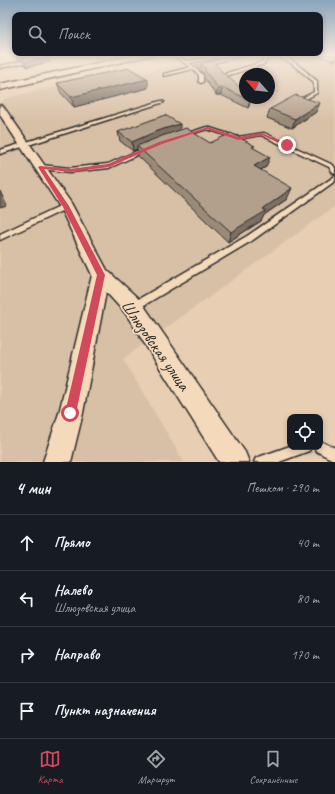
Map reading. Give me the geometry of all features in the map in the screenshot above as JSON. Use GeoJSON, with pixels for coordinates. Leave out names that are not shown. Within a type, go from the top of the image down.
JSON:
{"type":"FeatureCollection","features":[{"type":"Feature","properties":{"kind":"main road"},"geometry":{"type":"LineString","coordinates":[[0,87],[49,77]]}},
{"type":"Feature","properties":{"kind":"street","name":"Шлюзовская улица"},"geometry":{"type":"LineString","coordinates":[[0,108],[66,206],[101,275],[133,307],[235,462]]}},
{"type":"Feature","properties":{"kind":"street"},"geometry":{"type":"LineString","coordinates":[[57,462],[70,413],[101,275]]}},
{"type":"Feature","properties":{"kind":"lane"},"geometry":{"type":"LineString","coordinates":[[201,77],[201,82]]}},
{"type":"Feature","properties":{"kind":"lane"},"geometry":{"type":"LineString","coordinates":[[301,100],[316,92],[316,82],[309,77]]}},
{"type":"Feature","properties":{"kind":"lane"},"geometry":{"type":"LineString","coordinates":[[0,152],[162,102]]}},
{"type":"Feature","properties":{"kind":"lane"},"geometry":{"type":"LineString","coordinates":[[180,136],[208,128],[238,138],[262,134],[332,166],[335,172]]}},
{"type":"Feature","properties":{"kind":"lane"},"geometry":{"type":"LineString","coordinates":[[40,167],[70,170],[109,166],[154,146]]}},
{"type":"Feature","properties":{"kind":"lane"},"geometry":{"type":"LineString","coordinates":[[133,307],[250,238],[335,178]]}},
{"type":"Feature","properties":{"kind":"lane"},"geometry":{"type":"LineString","coordinates":[[0,237],[66,206]]}},
{"type":"Feature","properties":{"kind":"lane"},"geometry":{"type":"LineString","coordinates":[[323,448],[335,454]]}},
{"type":"Feature","properties":{"kind":"lane"},"geometry":{"type":"LineString","coordinates":[[260,462],[296,450]]}},
{"type":"Feature","properties":{"kind":"shaded area"},"geometry":{"type":"Polygon","coordinates":[[[100,77],[239,77],[239,104],[275,104],[275,77],[335,77],[335,206],[123,359],[184,462],[0,462],[0,103],[6,98],[100,77]]]}},
{"type":"Feature","properties":{"kind":"building"},"geometry":{"type":"Polygon","coordinates":[[[88,77],[144,77],[148,79],[71,97],[57,83],[88,77]]]}},
{"type":"Feature","properties":{"kind":"building"},"geometry":{"type":"Polygon","coordinates":[[[209,77],[228,77],[239,87],[239,95],[222,87],[218,88],[209,77]]]}},
{"type":"Feature","properties":{"kind":"building"},"geometry":{"type":"Polygon","coordinates":[[[296,95],[320,103],[295,119],[270,109],[296,95]]]}},
{"type":"Feature","properties":{"kind":"building"},"geometry":{"type":"Polygon","coordinates":[[[165,115],[180,124],[157,131],[132,142],[118,132],[165,115]]]}},
{"type":"Feature","properties":{"kind":"building"},"geometry":{"type":"Polygon","coordinates":[[[186,128],[210,143],[231,133],[255,146],[252,147],[270,157],[254,166],[292,188],[263,209],[266,211],[231,232],[137,146],[186,128]]]}},
{"type":"Feature","properties":{"kind":"route"},"geometry":{"type":"LineString","coordinates":[[70,413],[101,275],[66,206],[40,167],[70,170],[109,166],[160,143],[208,128],[238,138],[262,134],[287,145]]}}]}
